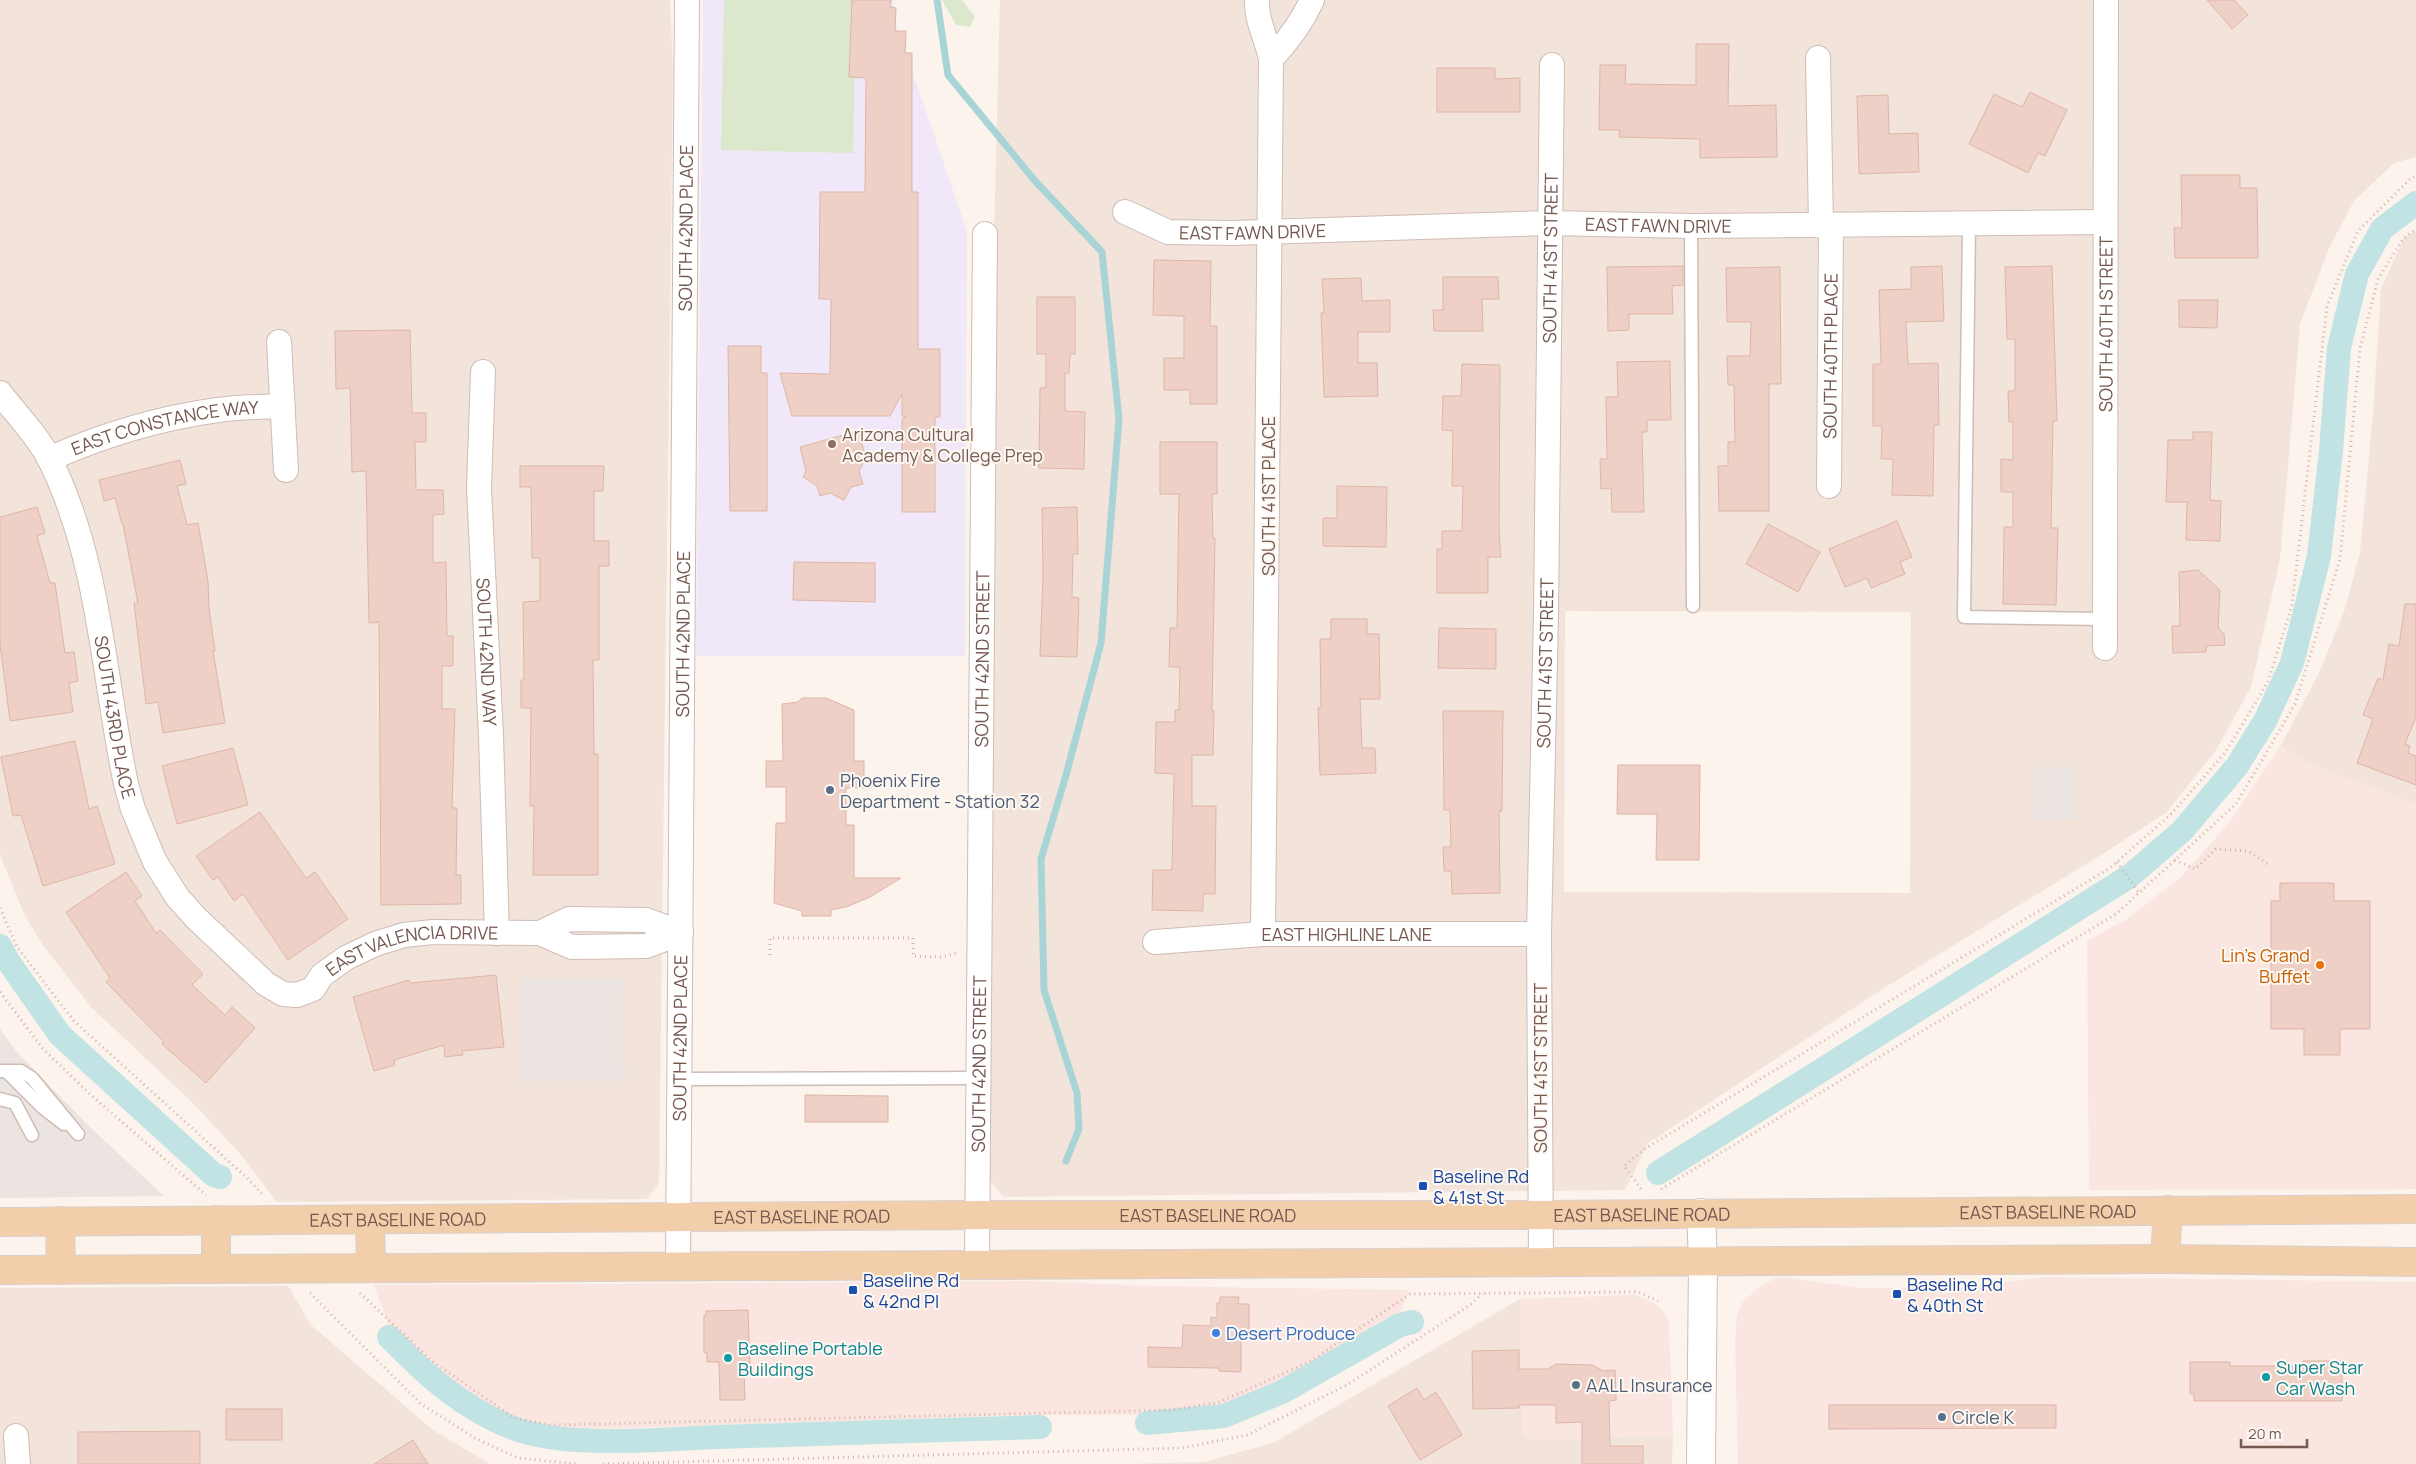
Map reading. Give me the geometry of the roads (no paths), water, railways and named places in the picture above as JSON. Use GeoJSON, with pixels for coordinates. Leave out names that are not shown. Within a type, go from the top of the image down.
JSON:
{"type":"FeatureCollection","features":[{"type":"Feature","properties":{"kind":"main road","name":"EAST BASELINE ROAD"},"geometry":{"type":"LineString","coordinates":[[0,1222],[977,1215],[1541,1216],[1701,1213],[2416,1209]]}},
{"type":"Feature","properties":{"kind":"main road"},"geometry":{"type":"LineString","coordinates":[[2165,1259],[2168,1210]]}},
{"type":"Feature","properties":{"kind":"main road"},"geometry":{"type":"LineString","coordinates":[[1701,1213],[1703,1261],[1701,1464]]}},
{"type":"Feature","properties":{"kind":"main road"},"geometry":{"type":"LineString","coordinates":[[216,1269],[225,1220]]}},
{"type":"Feature","properties":{"kind":"main road"},"geometry":{"type":"LineString","coordinates":[[370,1220],[371,1268]]}},
{"type":"Feature","properties":{"kind":"main road"},"geometry":{"type":"LineString","coordinates":[[60,1221],[61,1270]]}},
{"type":"Feature","properties":{"kind":"main road"},"geometry":{"type":"LineString","coordinates":[[0,1270],[2165,1259],[2416,1262]]}},
{"type":"Feature","properties":{"kind":"street","name":"SOUTH 42ND PLACE"},"geometry":{"type":"LineString","coordinates":[[678,1266],[688,0]]}},
{"type":"Feature","properties":{"kind":"street","name":"SOUTH 41ST PLACE"},"geometry":{"type":"LineString","coordinates":[[1257,0],[1258,19],[1266,36],[1271,59],[1263,934]]}},
{"type":"Feature","properties":{"kind":"street"},"geometry":{"type":"LineString","coordinates":[[1271,59],[1298,26],[1312,0]]}},
{"type":"Feature","properties":{"kind":"street","name":"SOUTH 40TH STREET"},"geometry":{"type":"LineString","coordinates":[[2105,648],[2106,0]]}},
{"type":"Feature","properties":{"kind":"street","name":"SOUTH 40TH PLACE"},"geometry":{"type":"LineString","coordinates":[[1818,58],[1826,226],[1829,486]]}},
{"type":"Feature","properties":{"kind":"street","name":"SOUTH 41ST STREET"},"geometry":{"type":"LineString","coordinates":[[1541,1262],[1539,934],[1552,65]]}},
{"type":"Feature","properties":{"kind":"street","name":"EAST FAWN DRIVE"},"geometry":{"type":"LineString","coordinates":[[1125,212],[1168,232],[1550,224],[1826,226],[2105,222]]}},
{"type":"Feature","properties":{"kind":"street","name":"SOUTH 42ND STREET"},"geometry":{"type":"LineString","coordinates":[[976,1265],[985,234]]}},
{"type":"Feature","properties":{"kind":"street","name":"EAST CONSTANCE WAY"},"geometry":{"type":"LineString","coordinates":[[279,342],[286,470]]}},
{"type":"Feature","properties":{"kind":"street","name":"SOUTH 42ND WAY"},"geometry":{"type":"LineString","coordinates":[[483,372],[479,488],[491,736],[496,933]]}},
{"type":"Feature","properties":{"kind":"street","name":"SOUTH 43RD PLACE"},"geometry":{"type":"LineString","coordinates":[[0,393],[49,458],[80,534],[93,589],[126,784],[133,809],[155,862],[178,898],[224,945],[266,984],[283,994],[296,995]]}},
{"type":"Feature","properties":{"kind":"street","name":"EAST CONSTANCE WAY"},"geometry":{"type":"LineString","coordinates":[[49,458],[126,429],[174,418],[219,410],[283,406]]}},
{"type":"Feature","properties":{"kind":"street","name":"EAST VALENCIA DRIVE"},"geometry":{"type":"LineString","coordinates":[[540,933],[569,919],[586,919],[646,920],[681,933]]}},
{"type":"Feature","properties":{"kind":"street"},"geometry":{"type":"LineString","coordinates":[[586,919],[586,947]]}},
{"type":"Feature","properties":{"kind":"street","name":"EAST VALENCIA DRIVE"},"geometry":{"type":"LineString","coordinates":[[296,995],[313,988],[322,975],[346,958],[375,944],[404,935],[433,932],[540,933],[572,947],[586,947],[646,946],[681,933]]}},
{"type":"Feature","properties":{"kind":"street","name":"EAST HIGHLINE LANE"},"geometry":{"type":"LineString","coordinates":[[1156,942],[1263,934],[1539,934]]}},
{"type":"Feature","properties":{"kind":"street"},"geometry":{"type":"LineString","coordinates":[[16,1436],[18,1464]]}},
{"type":"Feature","properties":{"kind":"lane"},"geometry":{"type":"LineString","coordinates":[[1969,225],[1964,617],[2105,619]]}},
{"type":"Feature","properties":{"kind":"lane"},"geometry":{"type":"LineString","coordinates":[[1691,226],[1692,606]]}},
{"type":"Feature","properties":{"kind":"lane"},"geometry":{"type":"LineString","coordinates":[[3,1071],[42,1107],[78,1134]]}},
{"type":"Feature","properties":{"kind":"lane"},"geometry":{"type":"LineString","coordinates":[[679,1080],[978,1078]]}},
{"type":"Feature","properties":{"kind":"lane"},"geometry":{"type":"LineString","coordinates":[[0,1098],[15,1103],[32,1134]]}},
{"type":"Feature","properties":{"kind":"waterway"},"geometry":{"type":"LineString","coordinates":[[937,0],[948,75],[1036,182],[1102,252],[1119,419],[1101,643],[1066,775],[1041,859],[1044,990],[1077,1093],[1079,1129],[1066,1161]]}},
{"type":"Feature","properties":{"kind":"waterway"},"geometry":{"type":"LineString","coordinates":[[1658,1173],[2130,876],[2182,831],[2237,766],[2265,721],[2292,663],[2319,556],[2331,451],[2339,348],[2357,274],[2382,229],[2416,203]]}},
{"type":"Feature","properties":{"kind":"waterway"},"geometry":{"type":"LineString","coordinates":[[0,946],[8,961],[60,1035],[214,1175],[220,1177]]}},
{"type":"Feature","properties":{"kind":"waterway"},"geometry":{"type":"LineString","coordinates":[[1147,1423],[1224,1416],[1282,1392],[1400,1325],[1412,1322]]}},
{"type":"Feature","properties":{"kind":"waterway"},"geometry":{"type":"LineString","coordinates":[[389,1337],[431,1377],[461,1401],[513,1428],[560,1439],[642,1441],[1040,1427]]}},
{"type":"Feature","properties":{"kind":"place","name":"Arizona Cultural Academy & College Prep"},"geometry":{"type":"Point","coordinates":[832,444]}},
{"type":"Feature","properties":{"kind":"place","name":"Phoenix Fire Department - Station 32"},"geometry":{"type":"Point","coordinates":[830,790]}},
{"type":"Feature","properties":{"kind":"place","name":"Lin's Grand Buffet"},"geometry":{"type":"Point","coordinates":[2320,965]}},
{"type":"Feature","properties":{"kind":"place","name":"Baseline Rd & 41st St"},"geometry":{"type":"Point","coordinates":[1423,1186]}},
{"type":"Feature","properties":{"kind":"place","name":"Baseline Rd & 42nd Pl"},"geometry":{"type":"Point","coordinates":[853,1290]}},
{"type":"Feature","properties":{"kind":"place","name":"Baseline Rd & 40th St"},"geometry":{"type":"Point","coordinates":[1897,1294]}},
{"type":"Feature","properties":{"kind":"place","name":"Desert Produce"},"geometry":{"type":"Point","coordinates":[1216,1333]}},
{"type":"Feature","properties":{"kind":"place","name":"Baseline Portable Buildings"},"geometry":{"type":"Point","coordinates":[728,1358]}},
{"type":"Feature","properties":{"kind":"place","name":"Super Star Car Wash"},"geometry":{"type":"Point","coordinates":[2266,1377]}},
{"type":"Feature","properties":{"kind":"place","name":"AALL Insurance"},"geometry":{"type":"Point","coordinates":[1576,1385]}},
{"type":"Feature","properties":{"kind":"place","name":"Circle K"},"geometry":{"type":"Point","coordinates":[1942,1417]}}]}
